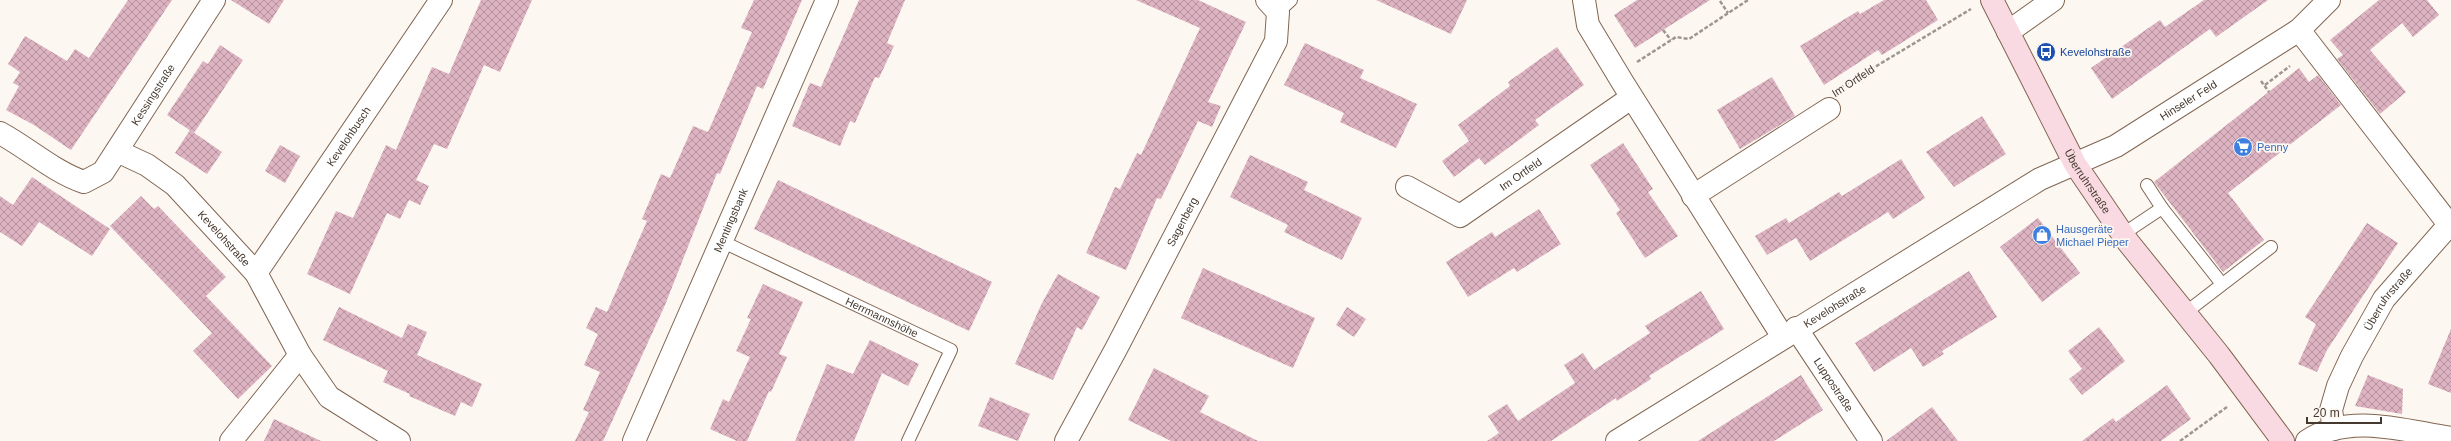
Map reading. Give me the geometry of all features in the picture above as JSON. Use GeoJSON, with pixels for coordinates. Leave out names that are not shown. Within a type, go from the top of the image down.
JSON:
{"type":"FeatureCollection","features":[{"type":"Feature","properties":{"kind":"main road","name":"Überruhrstraße"},"geometry":{"type":"LineString","coordinates":[[1985,2],[2008,32],[2075,164],[2123,234],[2247,392],[2283,441]]}},
{"type":"Feature","properties":{"kind":"street","name":"Kessingstraße"},"geometry":{"type":"LineString","coordinates":[[0,133],[24,146],[69,177],[84,182],[103,172],[214,0]]}},
{"type":"Feature","properties":{"kind":"street","name":"Kevelohbusch"},"geometry":{"type":"LineString","coordinates":[[256,273],[441,0]]}},
{"type":"Feature","properties":{"kind":"street","name":"Mentingsbank"},"geometry":{"type":"LineString","coordinates":[[634,441],[827,0]]}},
{"type":"Feature","properties":{"kind":"street"},"geometry":{"type":"LineString","coordinates":[[1584,0],[1588,25],[1631,98],[1693,196],[1790,332]]}},
{"type":"Feature","properties":{"kind":"street"},"geometry":{"type":"LineString","coordinates":[[2008,32],[2053,0]]}},
{"type":"Feature","properties":{"kind":"street","name":"Hinseler Feld"},"geometry":{"type":"LineString","coordinates":[[2075,164],[2116,146],[2299,30],[2329,0]]}},
{"type":"Feature","properties":{"kind":"street","name":"Sagenberg"},"geometry":{"type":"LineString","coordinates":[[1066,441],[1116,349],[1276,41],[1279,4]]}},
{"type":"Feature","properties":{"kind":"street"},"geometry":{"type":"LineString","coordinates":[[2299,30],[2450,226]]}},
{"type":"Feature","properties":{"kind":"street","name":"Im Ortfeld"},"geometry":{"type":"LineString","coordinates":[[1407,187],[1460,216],[1631,98]]}},
{"type":"Feature","properties":{"kind":"street","name":"Im Ortfeld"},"geometry":{"type":"LineString","coordinates":[[1693,196],[1829,109]]}},
{"type":"Feature","properties":{"kind":"street","name":"Kevelohstraße"},"geometry":{"type":"LineString","coordinates":[[117,151],[147,165],[175,185],[256,273],[300,355],[329,397],[399,441]]}},
{"type":"Feature","properties":{"kind":"street","name":"Kevelohstraße"},"geometry":{"type":"LineString","coordinates":[[1617,441],[1790,332],[2034,182],[2075,164]]}},
{"type":"Feature","properties":{"kind":"street","name":"Überruhrstraße"},"geometry":{"type":"LineString","coordinates":[[2334,428],[2331,410],[2338,386],[2355,350],[2384,299],[2450,226]]}},
{"type":"Feature","properties":{"kind":"street","name":"Luppostraße"},"geometry":{"type":"LineString","coordinates":[[1790,332],[1871,441]]}},
{"type":"Feature","properties":{"kind":"street"},"geometry":{"type":"LineString","coordinates":[[231,441],[300,355]]}},
{"type":"Feature","properties":{"kind":"street"},"geometry":{"type":"LineString","coordinates":[[2307,441],[2334,428],[2347,425],[2364,425],[2451,438]]}},
{"type":"Feature","properties":{"kind":"lane"},"geometry":{"type":"LineString","coordinates":[[2147,185],[2162,208],[2222,284]]}},
{"type":"Feature","properties":{"kind":"lane"},"geometry":{"type":"LineString","coordinates":[[2123,234],[2162,208]]}},
{"type":"Feature","properties":{"kind":"lane","name":"Herrmannshöhe"},"geometry":{"type":"LineString","coordinates":[[721,241],[951,350],[908,441]]}},
{"type":"Feature","properties":{"kind":"lane"},"geometry":{"type":"LineString","coordinates":[[2185,313],[2271,247]]}},
{"type":"Feature","properties":{"kind":"path"},"geometry":{"type":"LineString","coordinates":[[1618,75],[1670,40],[1676,37],[1689,38],[1748,0]]}},
{"type":"Feature","properties":{"kind":"path"},"geometry":{"type":"LineString","coordinates":[[1720,1],[1728,13]]}},
{"type":"Feature","properties":{"kind":"path","name":"Im Ortfeld"},"geometry":{"type":"LineString","coordinates":[[1829,109],[1828,95],[1985,2]]}},
{"type":"Feature","properties":{"kind":"path"},"geometry":{"type":"LineString","coordinates":[[1664,30],[1670,40]]}},
{"type":"Feature","properties":{"kind":"path"},"geometry":{"type":"LineString","coordinates":[[2264,85],[2293,64]]}},
{"type":"Feature","properties":{"kind":"path"},"geometry":{"type":"LineString","coordinates":[[2180,441],[2247,392]]}},
{"type":"Feature","properties":{"kind":"building"},"geometry":{"type":"Polygon","coordinates":[[[128,0],[172,0],[71,150],[34,125],[6,110],[19,86],[13,83],[20,72],[8,64],[25,36],[67,61],[75,49],[89,58],[128,0]]]}},
{"type":"Feature","properties":{"kind":"building"},"geometry":{"type":"Polygon","coordinates":[[[231,0],[284,0],[269,24],[231,0]]]}},
{"type":"Feature","properties":{"kind":"building"},"geometry":{"type":"Polygon","coordinates":[[[481,0],[532,0],[500,72],[484,65],[447,149],[434,144],[416,180],[429,186],[420,205],[409,200],[400,219],[387,213],[350,294],[307,274],[336,211],[353,218],[386,145],[396,150],[432,67],[449,74],[481,0]]]}},
{"type":"Feature","properties":{"kind":"building"},"geometry":{"type":"Polygon","coordinates":[[[754,0],[802,0],[763,89],[757,86],[720,174],[717,173],[665,305],[603,441],[575,441],[589,412],[583,410],[600,372],[584,365],[598,334],[586,328],[596,307],[607,312],[647,221],[642,219],[661,174],[670,178],[693,126],[708,132],[752,32],[741,28],[754,0]]]}},
{"type":"Feature","properties":{"kind":"building"},"geometry":{"type":"Polygon","coordinates":[[[859,0],[905,0],[887,43],[894,46],[879,78],[875,77],[855,123],[850,121],[840,146],[792,126],[810,83],[821,87],[859,0]]]}},
{"type":"Feature","properties":{"kind":"building"},"geometry":{"type":"Polygon","coordinates":[[[1136,0],[1198,0],[1246,22],[1208,102],[1221,106],[1212,127],[1198,121],[1161,199],[1157,198],[1126,270],[1086,253],[1115,187],[1120,189],[1137,153],[1141,155],[1200,28],[1136,0]]]}},
{"type":"Feature","properties":{"kind":"building"},"geometry":{"type":"Polygon","coordinates":[[[1376,0],[1467,0],[1451,34],[1376,0]]]}},
{"type":"Feature","properties":{"kind":"building"},"geometry":{"type":"Polygon","coordinates":[[[1637,0],[1710,0],[1635,48],[1614,15],[1637,0]]]}},
{"type":"Feature","properties":{"kind":"building"},"geometry":{"type":"Polygon","coordinates":[[[1884,0],[1926,0],[1938,20],[1882,55],[1878,50],[1824,85],[1800,46],[1858,11],[1860,14],[1884,0]]]}},
{"type":"Feature","properties":{"kind":"building"},"geometry":{"type":"Polygon","coordinates":[[[2204,0],[2268,0],[2216,37],[2210,29],[2112,99],[2091,68],[2160,20],[2165,27],[2204,0]]]}},
{"type":"Feature","properties":{"kind":"building"},"geometry":{"type":"Polygon","coordinates":[[[2379,0],[2427,0],[2439,15],[2413,37],[2402,23],[2370,50],[2406,92],[2380,114],[2337,59],[2343,55],[2330,40],[2379,0]]]}},
{"type":"Feature","properties":{"kind":"building"},"geometry":{"type":"Polygon","coordinates":[[[1305,43],[1364,70],[1360,78],[1417,104],[1396,148],[1340,122],[1344,113],[1284,85],[1305,43]]]}},
{"type":"Feature","properties":{"kind":"building"},"geometry":{"type":"Polygon","coordinates":[[[220,45],[243,60],[194,133],[167,115],[203,61],[208,64],[220,45]]]}},
{"type":"Feature","properties":{"kind":"building"},"geometry":{"type":"Polygon","coordinates":[[[1557,47],[1584,85],[1535,120],[1539,125],[1485,165],[1479,158],[1454,177],[1442,161],[1469,141],[1458,125],[1510,86],[1508,82],[1557,47]]]}},
{"type":"Feature","properties":{"kind":"building","name":"Penny"},"geometry":{"type":"Polygon","coordinates":[[[2299,68],[2309,82],[2318,75],[2341,105],[2228,193],[2264,240],[2223,272],[2154,182],[2299,68]]]}},
{"type":"Feature","properties":{"kind":"building"},"geometry":{"type":"Polygon","coordinates":[[[1772,77],[1795,116],[1740,149],[1717,110],[1772,77]]]}},
{"type":"Feature","properties":{"kind":"building"},"geometry":{"type":"Polygon","coordinates":[[[1982,116],[2006,154],[1954,187],[1926,152],[1982,116]]]}},
{"type":"Feature","properties":{"kind":"building"},"geometry":{"type":"Polygon","coordinates":[[[190,130],[222,152],[207,174],[175,153],[190,130]]]}},
{"type":"Feature","properties":{"kind":"building"},"geometry":{"type":"Polygon","coordinates":[[[1623,143],[1653,189],[1648,192],[1678,236],[1645,258],[1616,213],[1620,210],[1590,165],[1623,143]]]}},
{"type":"Feature","properties":{"kind":"building"},"geometry":{"type":"Polygon","coordinates":[[[280,145],[300,156],[285,183],[265,171],[280,145]]]}},
{"type":"Feature","properties":{"kind":"building"},"geometry":{"type":"Polygon","coordinates":[[[1250,155],[1308,182],[1304,190],[1362,218],[1342,260],[1284,232],[1288,225],[1230,197],[1250,155]]]}},
{"type":"Feature","properties":{"kind":"building"},"geometry":{"type":"Polygon","coordinates":[[[1901,159],[1925,198],[1893,219],[1888,212],[1810,261],[1796,238],[1767,255],[1755,236],[1786,218],[1789,223],[1839,192],[1842,196],[1901,159]]]}},
{"type":"Feature","properties":{"kind":"building"},"geometry":{"type":"Polygon","coordinates":[[[32,177],[110,229],[92,256],[39,222],[22,246],[0,232],[0,196],[13,205],[32,177]]]}},
{"type":"Feature","properties":{"kind":"building"},"geometry":{"type":"Polygon","coordinates":[[[778,180],[992,282],[969,331],[754,229],[778,180]]]}},
{"type":"Feature","properties":{"kind":"building"},"geometry":{"type":"Polygon","coordinates":[[[141,196],[154,209],[158,206],[226,277],[206,296],[272,366],[238,399],[193,351],[212,333],[110,226],[141,196]]]}},
{"type":"Feature","properties":{"kind":"building"},"geometry":{"type":"Polygon","coordinates":[[[1539,209],[1561,244],[1517,272],[1514,268],[1468,297],[1446,262],[1492,232],[1495,237],[1539,209]]]}},
{"type":"Feature","properties":{"kind":"building"},"geometry":{"type":"Polygon","coordinates":[[[2038,218],[2080,273],[2042,302],[2000,247],[2038,218]]]}},
{"type":"Feature","properties":{"kind":"building"},"geometry":{"type":"Polygon","coordinates":[[[2367,223],[2398,243],[2327,350],[2317,372],[2298,364],[2316,324],[2305,317],[2367,223]]]}},
{"type":"Feature","properties":{"kind":"building"},"geometry":{"type":"Polygon","coordinates":[[[1203,268],[1315,318],[1293,368],[1181,318],[1203,268]]]}},
{"type":"Feature","properties":{"kind":"building"},"geometry":{"type":"Polygon","coordinates":[[[1969,271],[1997,317],[1942,351],[1944,354],[1923,367],[1911,348],[1874,372],[1855,343],[1969,271]]]}},
{"type":"Feature","properties":{"kind":"building"},"geometry":{"type":"Polygon","coordinates":[[[1058,274],[1100,297],[1082,330],[1077,327],[1053,380],[1015,364],[1041,305],[1058,274]]]}},
{"type":"Feature","properties":{"kind":"building"},"geometry":{"type":"Polygon","coordinates":[[[763,284],[803,302],[779,354],[787,357],[771,392],[769,391],[747,441],[737,441],[710,429],[723,399],[729,402],[750,357],[736,351],[751,319],[747,318],[763,284]]]}},
{"type":"Feature","properties":{"kind":"building"},"geometry":{"type":"Polygon","coordinates":[[[1701,291],[1724,329],[1649,376],[1651,379],[1617,401],[1616,398],[1551,441],[1487,441],[1499,433],[1488,416],[1507,404],[1518,421],[1575,383],[1564,365],[1583,353],[1594,370],[1650,333],[1645,326],[1701,291]]]}},
{"type":"Feature","properties":{"kind":"building"},"geometry":{"type":"Polygon","coordinates":[[[339,307],[402,338],[408,324],[427,332],[417,355],[482,384],[472,407],[461,402],[455,416],[409,396],[410,394],[383,382],[388,371],[323,340],[339,307]]]}},
{"type":"Feature","properties":{"kind":"building"},"geometry":{"type":"Polygon","coordinates":[[[1347,307],[1366,319],[1354,337],[1336,325],[1347,307]]]}},
{"type":"Feature","properties":{"kind":"building"},"geometry":{"type":"Polygon","coordinates":[[[2099,327],[2125,361],[2082,395],[2069,379],[2082,369],[2068,351],[2099,327]]]}},
{"type":"Feature","properties":{"kind":"building"},"geometry":{"type":"Polygon","coordinates":[[[2451,329],[2451,393],[2428,384],[2451,329]]]}},
{"type":"Feature","properties":{"kind":"building"},"geometry":{"type":"Polygon","coordinates":[[[870,340],[919,364],[908,386],[882,373],[854,441],[795,441],[827,364],[853,374],[870,340]]]}},
{"type":"Feature","properties":{"kind":"building"},"geometry":{"type":"Polygon","coordinates":[[[1154,368],[1209,396],[1200,412],[1258,441],[1171,441],[1128,420],[1154,368]]]}},
{"type":"Feature","properties":{"kind":"building"},"geometry":{"type":"Polygon","coordinates":[[[1801,375],[1823,410],[1774,441],[1698,441],[1801,375]]]}},
{"type":"Feature","properties":{"kind":"building"},"geometry":{"type":"Polygon","coordinates":[[[2368,375],[2403,389],[2402,414],[2355,406],[2368,375]]]}},
{"type":"Feature","properties":{"kind":"building"},"geometry":{"type":"Polygon","coordinates":[[[2167,385],[2191,419],[2161,441],[2082,441],[2113,418],[2116,422],[2167,385]]]}},
{"type":"Feature","properties":{"kind":"building"},"geometry":{"type":"Polygon","coordinates":[[[990,397],[1030,414],[1018,441],[978,426],[990,397]]]}},
{"type":"Feature","properties":{"kind":"building"},"geometry":{"type":"Polygon","coordinates":[[[1932,407],[1958,441],[1886,441],[1932,407]]]}},
{"type":"Feature","properties":{"kind":"building"},"geometry":{"type":"Polygon","coordinates":[[[274,419],[321,441],[264,441],[274,419]]]}},
{"type":"Feature","properties":{"kind":"place","name":"Kevelohstraße"},"geometry":{"type":"Point","coordinates":[2046,52]}},
{"type":"Feature","properties":{"kind":"place","name":"Penny"},"geometry":{"type":"Point","coordinates":[2243,147]}},
{"type":"Feature","properties":{"kind":"place","name":"Hausgeräte Michael Pieper"},"geometry":{"type":"Point","coordinates":[2042,235]}}]}
